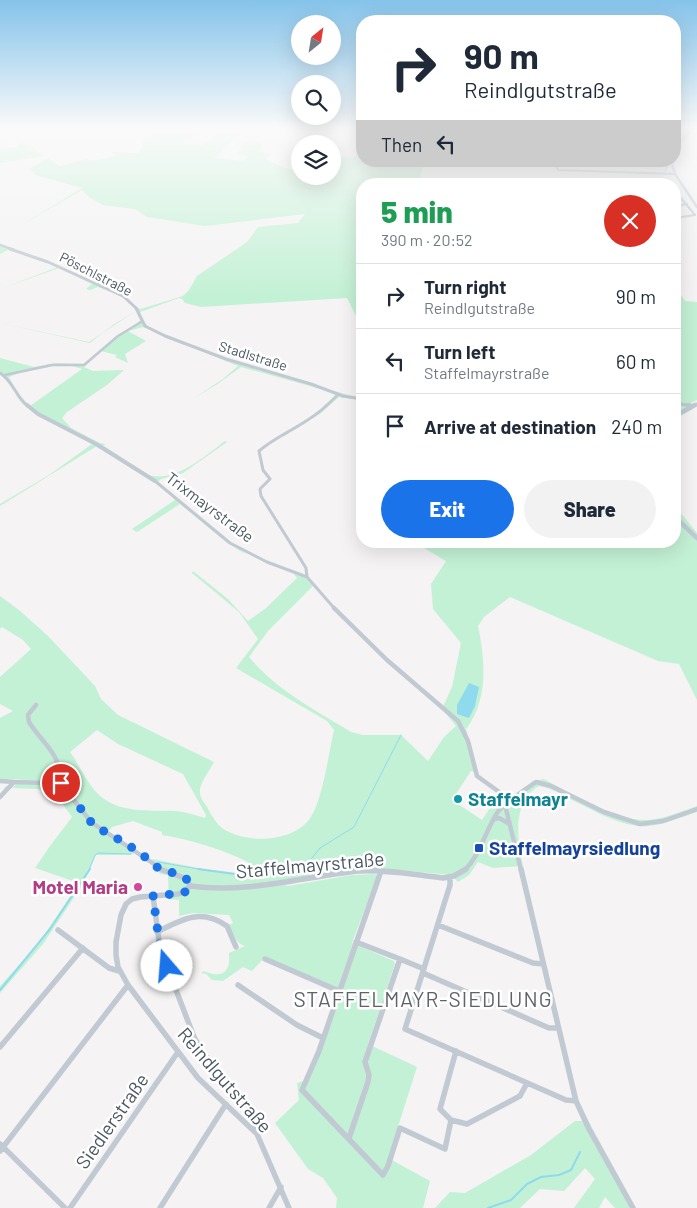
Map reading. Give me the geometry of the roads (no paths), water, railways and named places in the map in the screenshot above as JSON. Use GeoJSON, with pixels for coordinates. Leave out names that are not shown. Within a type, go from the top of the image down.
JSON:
{"type":"FeatureCollection","features":[{"type":"Feature","properties":{"kind":"main road"},"geometry":{"type":"LineString","coordinates":[[682,184],[697,207]]}},
{"type":"Feature","properties":{"kind":"main road"},"geometry":{"type":"LineString","coordinates":[[681,412],[697,404]]}},
{"type":"Feature","properties":{"kind":"main road"},"geometry":{"type":"LineString","coordinates":[[681,523],[697,538]]}},
{"type":"Feature","properties":{"kind":"street"},"geometry":{"type":"LineString","coordinates":[[681,193],[687,192]]}},
{"type":"Feature","properties":{"kind":"street"},"geometry":{"type":"LineString","coordinates":[[681,198],[695,215],[681,217]]}},
{"type":"Feature","properties":{"kind":"street"},"geometry":{"type":"LineString","coordinates":[[681,205],[687,204]]}},
{"type":"Feature","properties":{"kind":"street","name":"Pöschlstraße"},"geometry":{"type":"LineString","coordinates":[[0,245],[48,262],[122,296],[136,308],[141,322]]}},
{"type":"Feature","properties":{"kind":"street"},"geometry":{"type":"LineString","coordinates":[[0,373],[5,375],[52,365],[84,365],[118,336],[141,322]]}},
{"type":"Feature","properties":{"kind":"street","name":"Stadlstraße"},"geometry":{"type":"LineString","coordinates":[[141,322],[145,326],[231,362],[356,398]]}},
{"type":"Feature","properties":{"kind":"street"},"geometry":{"type":"LineString","coordinates":[[137,326],[145,326]]}},
{"type":"Feature","properties":{"kind":"street","name":"Trixmayrstraße"},"geometry":{"type":"LineString","coordinates":[[5,375],[17,397],[30,408],[50,421],[96,444],[155,481],[230,543],[267,562],[308,577],[336,610],[387,660],[458,721],[468,741],[477,776],[502,794],[508,804]]}},
{"type":"Feature","properties":{"kind":"street"},"geometry":{"type":"LineString","coordinates":[[308,577],[306,568],[261,496],[261,488],[270,479],[263,470],[259,450],[276,437],[285,435],[317,415],[339,394]]}},
{"type":"Feature","properties":{"kind":"street"},"geometry":{"type":"LineString","coordinates":[[681,404],[697,409]]}},
{"type":"Feature","properties":{"kind":"street"},"geometry":{"type":"LineString","coordinates":[[36,705],[31,710],[27,720],[52,751],[58,765],[59,781],[95,825],[127,844],[159,869],[187,879],[190,886]]}},
{"type":"Feature","properties":{"kind":"street"},"geometry":{"type":"LineString","coordinates":[[0,781],[59,781]]}},
{"type":"Feature","properties":{"kind":"street"},"geometry":{"type":"LineString","coordinates":[[0,797],[14,782]]}},
{"type":"Feature","properties":{"kind":"street"},"geometry":{"type":"LineString","coordinates":[[576,1101],[566,1100],[405,1029],[450,885],[450,878],[460,874],[473,862],[485,834],[498,811],[534,783],[540,782],[604,812],[640,824],[663,821],[697,809]]}},
{"type":"Feature","properties":{"kind":"street"},"geometry":{"type":"LineString","coordinates":[[508,804],[508,823],[514,841],[576,1101],[581,1115],[609,1162],[633,1208]]}},
{"type":"Feature","properties":{"kind":"street"},"geometry":{"type":"LineString","coordinates":[[493,820],[499,818],[508,823]]}},
{"type":"Feature","properties":{"kind":"street","name":"Staffelmayrstraße"},"geometry":{"type":"LineString","coordinates":[[190,886],[259,886],[306,881],[360,871],[381,871],[450,878]]}},
{"type":"Feature","properties":{"kind":"street"},"geometry":{"type":"LineString","coordinates":[[381,871],[323,1038],[302,1090],[383,1175],[388,1166],[400,1128],[445,1149],[451,1120]]}},
{"type":"Feature","properties":{"kind":"street","name":"Reindlgutstraße"},"geometry":{"type":"LineString","coordinates":[[190,886],[184,893],[132,899],[123,909],[114,953],[118,971],[198,1078],[241,1116],[257,1134],[289,1208]]}},
{"type":"Feature","properties":{"kind":"street"},"geometry":{"type":"LineString","coordinates":[[153,896],[160,948],[194,1037],[203,1053],[243,1102],[252,1117],[257,1134]]}},
{"type":"Feature","properties":{"kind":"street"},"geometry":{"type":"LineString","coordinates":[[158,932],[184,918],[203,916],[227,926],[236,947]]}},
{"type":"Feature","properties":{"kind":"street"},"geometry":{"type":"LineString","coordinates":[[438,925],[532,963],[543,964]]}},
{"type":"Feature","properties":{"kind":"street"},"geometry":{"type":"LineString","coordinates":[[58,930],[109,968],[118,971]]}},
{"type":"Feature","properties":{"kind":"street"},"geometry":{"type":"LineString","coordinates":[[356,942],[400,959],[549,1028],[558,1028]]}},
{"type":"Feature","properties":{"kind":"street"},"geometry":{"type":"LineString","coordinates":[[0,1047],[83,948]]}},
{"type":"Feature","properties":{"kind":"street"},"geometry":{"type":"LineString","coordinates":[[265,959],[338,991]]}},
{"type":"Feature","properties":{"kind":"street"},"geometry":{"type":"LineString","coordinates":[[349,1138],[369,1078],[365,1062],[400,959]]}},
{"type":"Feature","properties":{"kind":"street"},"geometry":{"type":"LineString","coordinates":[[238,984],[297,1025],[323,1038]]}},
{"type":"Feature","properties":{"kind":"street"},"geometry":{"type":"LineString","coordinates":[[66,1208],[1,1147],[128,985]]}},
{"type":"Feature","properties":{"kind":"street"},"geometry":{"type":"LineString","coordinates":[[456,1050],[440,1109],[443,1115],[451,1120],[460,1124],[467,1124],[520,1096],[527,1083]]}},
{"type":"Feature","properties":{"kind":"street","name":"Siedlerstraße"},"geometry":{"type":"LineString","coordinates":[[70,1208],[178,1052]]}},
{"type":"Feature","properties":{"kind":"street"},"geometry":{"type":"LineString","coordinates":[[160,1208],[226,1104]]}},
{"type":"Feature","properties":{"kind":"street"},"geometry":{"type":"LineString","coordinates":[[269,1208],[281,1187]]}},
{"type":"Feature","properties":{"kind":"water"},"geometry":{"type":"Polygon","coordinates":[[[469,683],[479,687],[475,706],[469,718],[457,714],[457,705],[469,683]]]}},
{"type":"Feature","properties":{"kind":"waterway"},"geometry":{"type":"LineString","coordinates":[[281,870],[308,863],[320,848],[354,827],[401,735]]}},
{"type":"Feature","properties":{"kind":"waterway"},"geometry":{"type":"LineString","coordinates":[[89,870],[95,855],[98,853],[131,854]]}},
{"type":"Feature","properties":{"kind":"waterway"},"geometry":{"type":"LineString","coordinates":[[158,862],[199,869]]}},
{"type":"Feature","properties":{"kind":"waterway"},"geometry":{"type":"LineString","coordinates":[[0,990],[50,929],[90,869]]}},
{"type":"Feature","properties":{"kind":"waterway"},"geometry":{"type":"LineString","coordinates":[[199,869],[242,875],[281,870]]}},
{"type":"Feature","properties":{"kind":"waterway"},"geometry":{"type":"LineString","coordinates":[[199,869],[204,870]]}},
{"type":"Feature","properties":{"kind":"waterway"},"geometry":{"type":"LineString","coordinates":[[281,870],[287,869]]}},
{"type":"Feature","properties":{"kind":"waterway"},"geometry":{"type":"LineString","coordinates":[[488,1208],[511,1200],[527,1184],[541,1177],[559,1175],[571,1170],[580,1152]]}},
{"type":"Feature","properties":{"kind":"place","name":"Staffelmayr"},"geometry":{"type":"Point","coordinates":[458,799]}},
{"type":"Feature","properties":{"kind":"place","name":"Staffelmayrsiedlung"},"geometry":{"type":"Point","coordinates":[479,848]}},
{"type":"Feature","properties":{"kind":"place","name":"Motel Maria"},"geometry":{"type":"Point","coordinates":[138,887]}},
{"type":"Feature","properties":{"kind":"district","name":"STAFFELMAYR-SIEDLUNG"},"geometry":{"type":"Point","coordinates":[423,1000]}}]}
